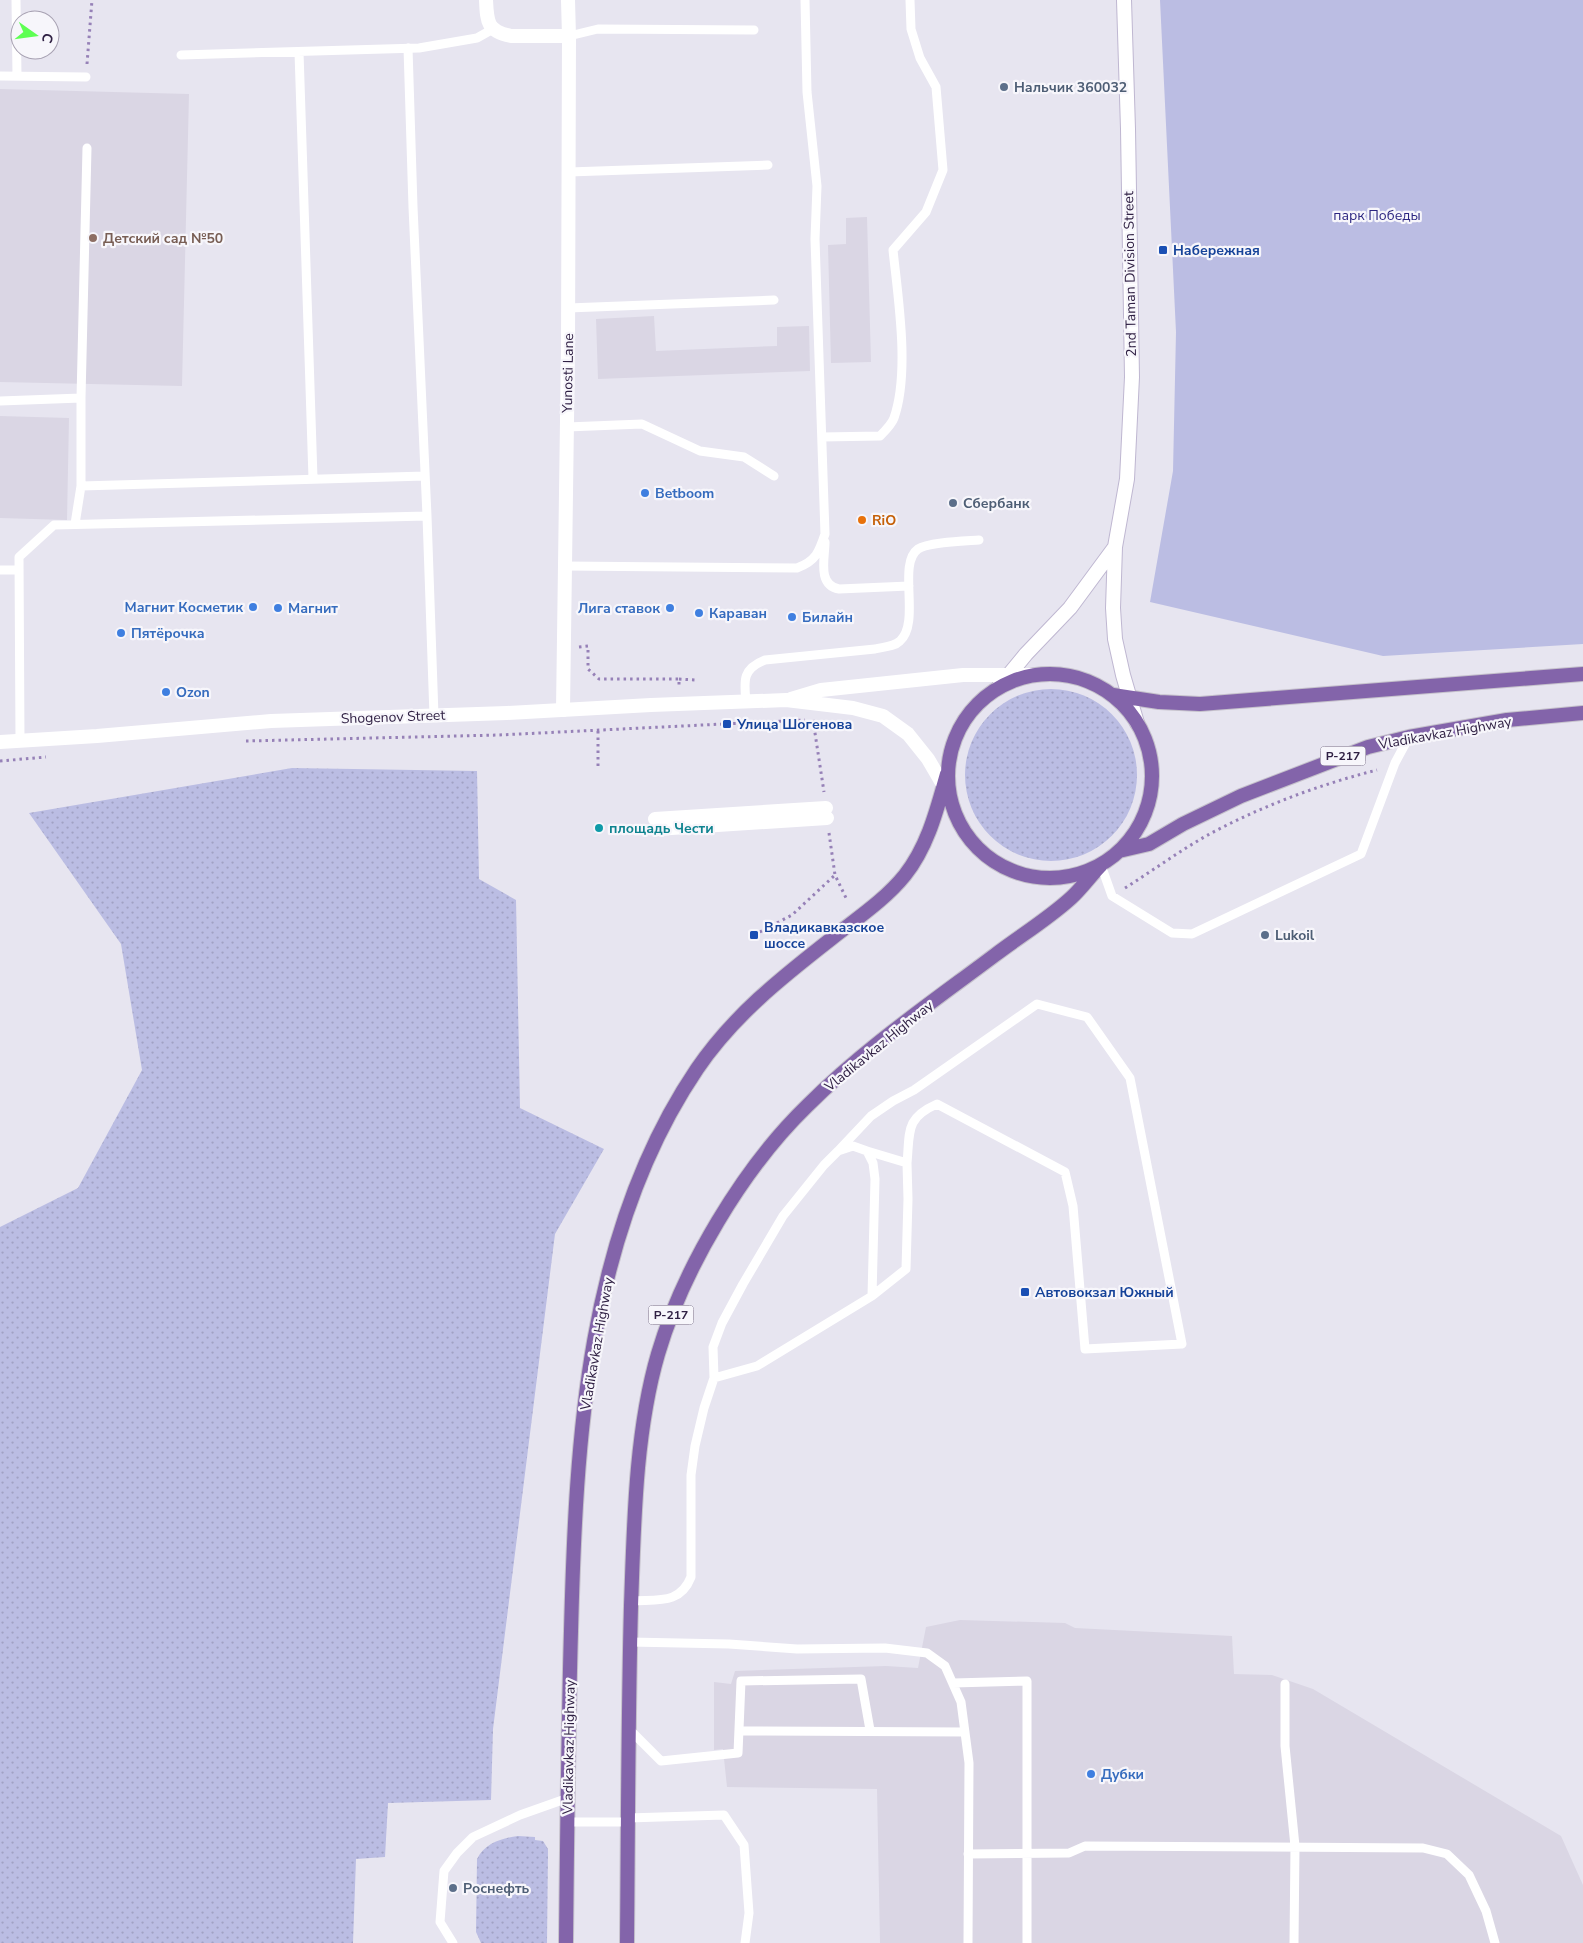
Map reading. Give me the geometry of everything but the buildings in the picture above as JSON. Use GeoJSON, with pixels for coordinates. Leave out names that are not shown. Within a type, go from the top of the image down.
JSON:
{"type":"FeatureCollection","features":[{"type":"Feature","properties":{"kind":"main road","name":"Р-217"},"geometry":{"type":"LineString","coordinates":[[1112,695],[1159,702],[1200,704],[1583,674]]}},
{"type":"Feature","properties":{"kind":"main road","name":"Р-217"},"geometry":{"type":"LineString","coordinates":[[1034,675],[1067,675],[1098,686],[1112,695],[1126,708],[1137,723],[1147,744],[1151,767],[1151,790],[1145,812],[1138,826],[1119,851],[1101,865],[1075,875],[1048,878],[1020,874],[995,863],[974,845],[958,822],[947,785],[950,754],[967,716],[981,700],[998,688],[1034,675]]}},
{"type":"Feature","properties":{"kind":"main road","name":"Vladikavkaz Highway"},"geometry":{"type":"LineString","coordinates":[[1119,851],[1149,844],[1192,820],[1269,784],[1368,747],[1409,737],[1506,720],[1583,713]]}},
{"type":"Feature","properties":{"kind":"main road","name":"Vladikavkaz Highway"},"geometry":{"type":"LineString","coordinates":[[566,1943],[574,1530],[584,1415],[603,1300],[620,1234],[641,1176],[664,1127],[698,1068],[731,1026],[772,985],[859,917],[905,875],[925,844],[947,785]]}},
{"type":"Feature","properties":{"kind":"main road","name":"Vladikavkaz Highway"},"geometry":{"type":"LineString","coordinates":[[627,1943],[631,1602],[639,1467],[652,1377],[666,1330],[682,1289],[708,1238],[740,1188],[789,1124],[805,1107],[843,1072],[1071,897],[1101,865]]}},
{"type":"Feature","properties":{"kind":"street"},"geometry":{"type":"LineString","coordinates":[[486,0],[487,21],[493,29],[502,34],[511,36],[569,36]]}},
{"type":"Feature","properties":{"kind":"street","name":"Yunosti Lane"},"geometry":{"type":"LineString","coordinates":[[563,710],[569,172],[568,0]]}},
{"type":"Feature","properties":{"kind":"street","name":"2nd Taman Division Street"},"geometry":{"type":"LineString","coordinates":[[1124,0],[1132,377],[1127,479],[1115,547],[1115,639],[1137,723]]}},
{"type":"Feature","properties":{"kind":"street"},"geometry":{"type":"LineString","coordinates":[[998,688],[1070,608],[1115,547]]}},
{"type":"Feature","properties":{"kind":"street"},"geometry":{"type":"LineString","coordinates":[[786,700],[821,690],[963,675],[1034,675]]}},
{"type":"Feature","properties":{"kind":"street"},"geometry":{"type":"LineString","coordinates":[[786,700],[853,708],[883,716],[908,734],[947,785]]}},
{"type":"Feature","properties":{"kind":"street","name":"Shogenov Street"},"geometry":{"type":"LineString","coordinates":[[0,742],[97,736],[271,720],[434,716],[786,700]]}},
{"type":"Feature","properties":{"kind":"street"},"geometry":{"type":"LineString","coordinates":[[656,824],[826,813]]}},
{"type":"Feature","properties":{"kind":"lane"},"geometry":{"type":"LineString","coordinates":[[16,0],[17,76]]}},
{"type":"Feature","properties":{"kind":"lane"},"geometry":{"type":"LineString","coordinates":[[806,0],[807,92],[817,186],[815,239],[825,534],[824,579],[829,586],[839,589],[909,586]]}},
{"type":"Feature","properties":{"kind":"lane"},"geometry":{"type":"LineString","coordinates":[[822,437],[880,436],[894,420],[901,372],[900,317],[893,250],[926,212],[942,170],[936,87],[920,58],[911,29],[910,0]]}},
{"type":"Feature","properties":{"kind":"lane"},"geometry":{"type":"LineString","coordinates":[[181,55],[408,48],[477,38],[493,29]]}},
{"type":"Feature","properties":{"kind":"lane"},"geometry":{"type":"LineString","coordinates":[[569,36],[598,29],[754,30]]}},
{"type":"Feature","properties":{"kind":"lane"},"geometry":{"type":"LineString","coordinates":[[408,48],[413,217],[434,716]]}},
{"type":"Feature","properties":{"kind":"lane"},"geometry":{"type":"LineString","coordinates":[[299,52],[313,478]]}},
{"type":"Feature","properties":{"kind":"lane"},"geometry":{"type":"LineString","coordinates":[[0,76],[86,77]]}},
{"type":"Feature","properties":{"kind":"lane"},"geometry":{"type":"LineString","coordinates":[[75,524],[81,486],[81,398],[87,148]]}},
{"type":"Feature","properties":{"kind":"lane"},"geometry":{"type":"LineString","coordinates":[[569,172],[768,165]]}},
{"type":"Feature","properties":{"kind":"lane"},"geometry":{"type":"LineString","coordinates":[[568,308],[774,300]]}},
{"type":"Feature","properties":{"kind":"lane"},"geometry":{"type":"LineString","coordinates":[[0,401],[81,398]]}},
{"type":"Feature","properties":{"kind":"lane"},"geometry":{"type":"LineString","coordinates":[[567,427],[642,424],[700,451],[744,458],[774,476]]}},
{"type":"Feature","properties":{"kind":"lane"},"geometry":{"type":"LineString","coordinates":[[81,486],[425,476]]}},
{"type":"Feature","properties":{"kind":"lane"},"geometry":{"type":"LineString","coordinates":[[20,741],[19,557],[54,525],[427,516]]}},
{"type":"Feature","properties":{"kind":"lane"},"geometry":{"type":"LineString","coordinates":[[564,566],[797,568],[810,564],[820,548],[825,534]]}},
{"type":"Feature","properties":{"kind":"lane"},"geometry":{"type":"LineString","coordinates":[[746,702],[744,678],[752,667],[765,660],[874,649],[892,646],[899,642],[906,634],[908,624],[911,558],[919,549],[979,540]]}},
{"type":"Feature","properties":{"kind":"lane"},"geometry":{"type":"LineString","coordinates":[[0,570],[19,570]]}},
{"type":"Feature","properties":{"kind":"lane"},"geometry":{"type":"LineString","coordinates":[[1101,865],[1112,896],[1172,933],[1192,934],[1361,854],[1395,763],[1409,737]]}},
{"type":"Feature","properties":{"kind":"lane"},"geometry":{"type":"LineString","coordinates":[[631,1602],[675,1598],[687,1587],[691,1577],[691,1475],[695,1446],[704,1408],[714,1378],[713,1347],[722,1323],[783,1216],[824,1165],[871,1116],[914,1090],[1037,1004],[1087,1017],[1130,1078],[1182,1344],[1085,1349],[1073,1206],[1065,1172],[936,1104],[923,1110],[911,1124],[907,1163],[906,1269],[872,1296],[757,1366],[714,1378]]}},
{"type":"Feature","properties":{"kind":"lane"},"geometry":{"type":"LineString","coordinates":[[838,1151],[853,1146],[907,1163]]}},
{"type":"Feature","properties":{"kind":"lane"},"geometry":{"type":"LineString","coordinates":[[867,1151],[873,1163],[875,1179],[872,1296]]}},
{"type":"Feature","properties":{"kind":"lane"},"geometry":{"type":"LineString","coordinates":[[630,1642],[797,1649],[885,1648],[927,1653],[945,1666],[961,1702],[969,1764],[968,1943]]}},
{"type":"Feature","properties":{"kind":"lane"},"geometry":{"type":"LineString","coordinates":[[629,1729],[661,1761],[738,1753],[742,1681],[861,1679],[870,1730]]}},
{"type":"Feature","properties":{"kind":"lane"},"geometry":{"type":"LineString","coordinates":[[953,1683],[1027,1681],[1027,1943]]}},
{"type":"Feature","properties":{"kind":"lane"},"geometry":{"type":"LineString","coordinates":[[1285,1684],[1285,1746],[1295,1846],[1294,1943]]}},
{"type":"Feature","properties":{"kind":"lane"},"geometry":{"type":"LineString","coordinates":[[740,1732],[870,1730],[965,1732]]}},
{"type":"Feature","properties":{"kind":"lane"},"geometry":{"type":"LineString","coordinates":[[453,1943],[440,1922],[444,1871],[457,1853],[473,1837],[520,1815],[568,1798]]}},
{"type":"Feature","properties":{"kind":"lane"},"geometry":{"type":"LineString","coordinates":[[567,1822],[724,1815],[744,1845],[749,1913],[745,1943]]}},
{"type":"Feature","properties":{"kind":"lane"},"geometry":{"type":"LineString","coordinates":[[968,1854],[1069,1852],[1085,1846],[1423,1848],[1447,1854],[1469,1875],[1486,1911],[1496,1943]]}},
{"type":"Feature","properties":{"kind":"path"},"geometry":{"type":"LineString","coordinates":[[86,77],[92,0]]}},
{"type":"Feature","properties":{"kind":"path"},"geometry":{"type":"LineString","coordinates":[[576,647],[588,646],[588,669],[599,679],[695,680]]}},
{"type":"Feature","properties":{"kind":"path"},"geometry":{"type":"LineString","coordinates":[[679,679],[680,688]]}},
{"type":"Feature","properties":{"kind":"path"},"geometry":{"type":"LineString","coordinates":[[680,720],[680,726]]}},
{"type":"Feature","properties":{"kind":"path"},"geometry":{"type":"LineString","coordinates":[[246,741],[598,731],[814,720],[835,875],[846,900]]}},
{"type":"Feature","properties":{"kind":"path"},"geometry":{"type":"LineString","coordinates":[[598,731],[598,769]]}},
{"type":"Feature","properties":{"kind":"path"},"geometry":{"type":"LineString","coordinates":[[0,761],[51,757]]}},
{"type":"Feature","properties":{"kind":"path"},"geometry":{"type":"LineString","coordinates":[[1125,888],[1205,837],[1260,810],[1345,778],[1377,770]]}},
{"type":"Feature","properties":{"kind":"path"},"geometry":{"type":"LineString","coordinates":[[754,935],[792,915],[835,875]]}},
{"type":"Feature","properties":{"kind":"shaded area","name":"Детский сад №50"},"geometry":{"type":"Polygon","coordinates":[[[0,89],[189,94],[182,386],[0,382],[0,89]]]}},
{"type":"Feature","properties":{"kind":"shaded area"},"geometry":{"type":"Polygon","coordinates":[[[867,217],[871,362],[831,363],[828,245],[846,244],[846,218],[867,217]]]}},
{"type":"Feature","properties":{"kind":"shaded area"},"geometry":{"type":"Polygon","coordinates":[[[654,316],[656,351],[777,346],[777,327],[809,326],[810,371],[598,379],[596,319],[654,316]]]}},
{"type":"Feature","properties":{"kind":"shaded area"},"geometry":{"type":"Polygon","coordinates":[[[0,416],[69,418],[67,520],[0,518],[0,416]]]}},
{"type":"Feature","properties":{"kind":"shaded area","name":"Дубки"},"geometry":{"type":"Polygon","coordinates":[[[960,1620],[1065,1623],[1075,1628],[1232,1636],[1234,1674],[1272,1675],[1313,1689],[1561,1836],[1583,1885],[1583,1943],[880,1943],[877,1789],[727,1787],[723,1749],[714,1750],[714,1682],[731,1684],[735,1671],[886,1666],[918,1668],[926,1627],[960,1620]]]}},
{"type":"Feature","properties":{"kind":"green space","name":"парк Победы"},"geometry":{"type":"Polygon","coordinates":[[[1160,0],[1583,0],[1583,644],[1383,656],[1150,602],[1173,471],[1176,332],[1160,0]]]}},
{"type":"Feature","properties":{"kind":"green space"},"geometry":{"type":"Polygon","coordinates":[[[1059,689],[1076,692],[1092,699],[1106,708],[1118,720],[1134,750],[1137,775],[1136,792],[1131,808],[1118,830],[1106,842],[1076,858],[1043,861],[1026,858],[1010,851],[996,842],[984,830],[968,800],[965,767],[968,750],[975,734],[984,720],[996,708],[1026,692],[1059,689]]]}},
{"type":"Feature","properties":{"kind":"green space"},"geometry":{"type":"Polygon","coordinates":[[[292,768],[477,771],[479,879],[516,900],[520,1108],[604,1149],[555,1234],[493,1729],[491,1800],[388,1803],[385,1857],[356,1859],[353,1943],[0,1943],[0,1227],[78,1188],[142,1070],[121,944],[29,813],[292,768]]]}},
{"type":"Feature","properties":{"kind":"green space"},"geometry":{"type":"Polygon","coordinates":[[[518,1836],[535,1837],[535,1840],[543,1841],[548,1849],[547,1943],[481,1943],[476,1932],[477,1859],[494,1842],[518,1836]]]}},
{"type":"Feature","properties":{"kind":"place","name":"Нальчик 360032"},"geometry":{"type":"Point","coordinates":[1004,87]}},
{"type":"Feature","properties":{"kind":"place","name":"Детский сад №50"},"geometry":{"type":"Point","coordinates":[93,238]}},
{"type":"Feature","properties":{"kind":"place","name":"Набережная"},"geometry":{"type":"Point","coordinates":[1163,250]}},
{"type":"Feature","properties":{"kind":"place","name":"Betboom"},"geometry":{"type":"Point","coordinates":[645,493]}},
{"type":"Feature","properties":{"kind":"place","name":"Сбербанк"},"geometry":{"type":"Point","coordinates":[953,503]}},
{"type":"Feature","properties":{"kind":"place","name":"RiO"},"geometry":{"type":"Point","coordinates":[862,520]}},
{"type":"Feature","properties":{"kind":"place","name":"Магнит Косметик"},"geometry":{"type":"Point","coordinates":[253,607]}},
{"type":"Feature","properties":{"kind":"place","name":"Магнит"},"geometry":{"type":"Point","coordinates":[278,608]}},
{"type":"Feature","properties":{"kind":"place","name":"Лига ставок"},"geometry":{"type":"Point","coordinates":[670,608]}},
{"type":"Feature","properties":{"kind":"place","name":"Караван"},"geometry":{"type":"Point","coordinates":[699,613]}},
{"type":"Feature","properties":{"kind":"place","name":"Билайн"},"geometry":{"type":"Point","coordinates":[792,617]}},
{"type":"Feature","properties":{"kind":"place","name":"Пятёрочка"},"geometry":{"type":"Point","coordinates":[121,633]}},
{"type":"Feature","properties":{"kind":"place","name":"Ozon"},"geometry":{"type":"Point","coordinates":[166,692]}},
{"type":"Feature","properties":{"kind":"place","name":"Улица Шогенова"},"geometry":{"type":"Point","coordinates":[727,724]}},
{"type":"Feature","properties":{"kind":"place","name":"площадь Чести"},"geometry":{"type":"Point","coordinates":[599,828]}},
{"type":"Feature","properties":{"kind":"place","name":"Владикавказское шоссе"},"geometry":{"type":"Point","coordinates":[754,935]}},
{"type":"Feature","properties":{"kind":"place","name":"Lukoil"},"geometry":{"type":"Point","coordinates":[1265,935]}},
{"type":"Feature","properties":{"kind":"place","name":"Автовокзал Южный"},"geometry":{"type":"Point","coordinates":[1025,1292]}},
{"type":"Feature","properties":{"kind":"place","name":"Дубки"},"geometry":{"type":"Point","coordinates":[1091,1774]}},
{"type":"Feature","properties":{"kind":"place","name":"Роснефть"},"geometry":{"type":"Point","coordinates":[453,1888]}}]}
